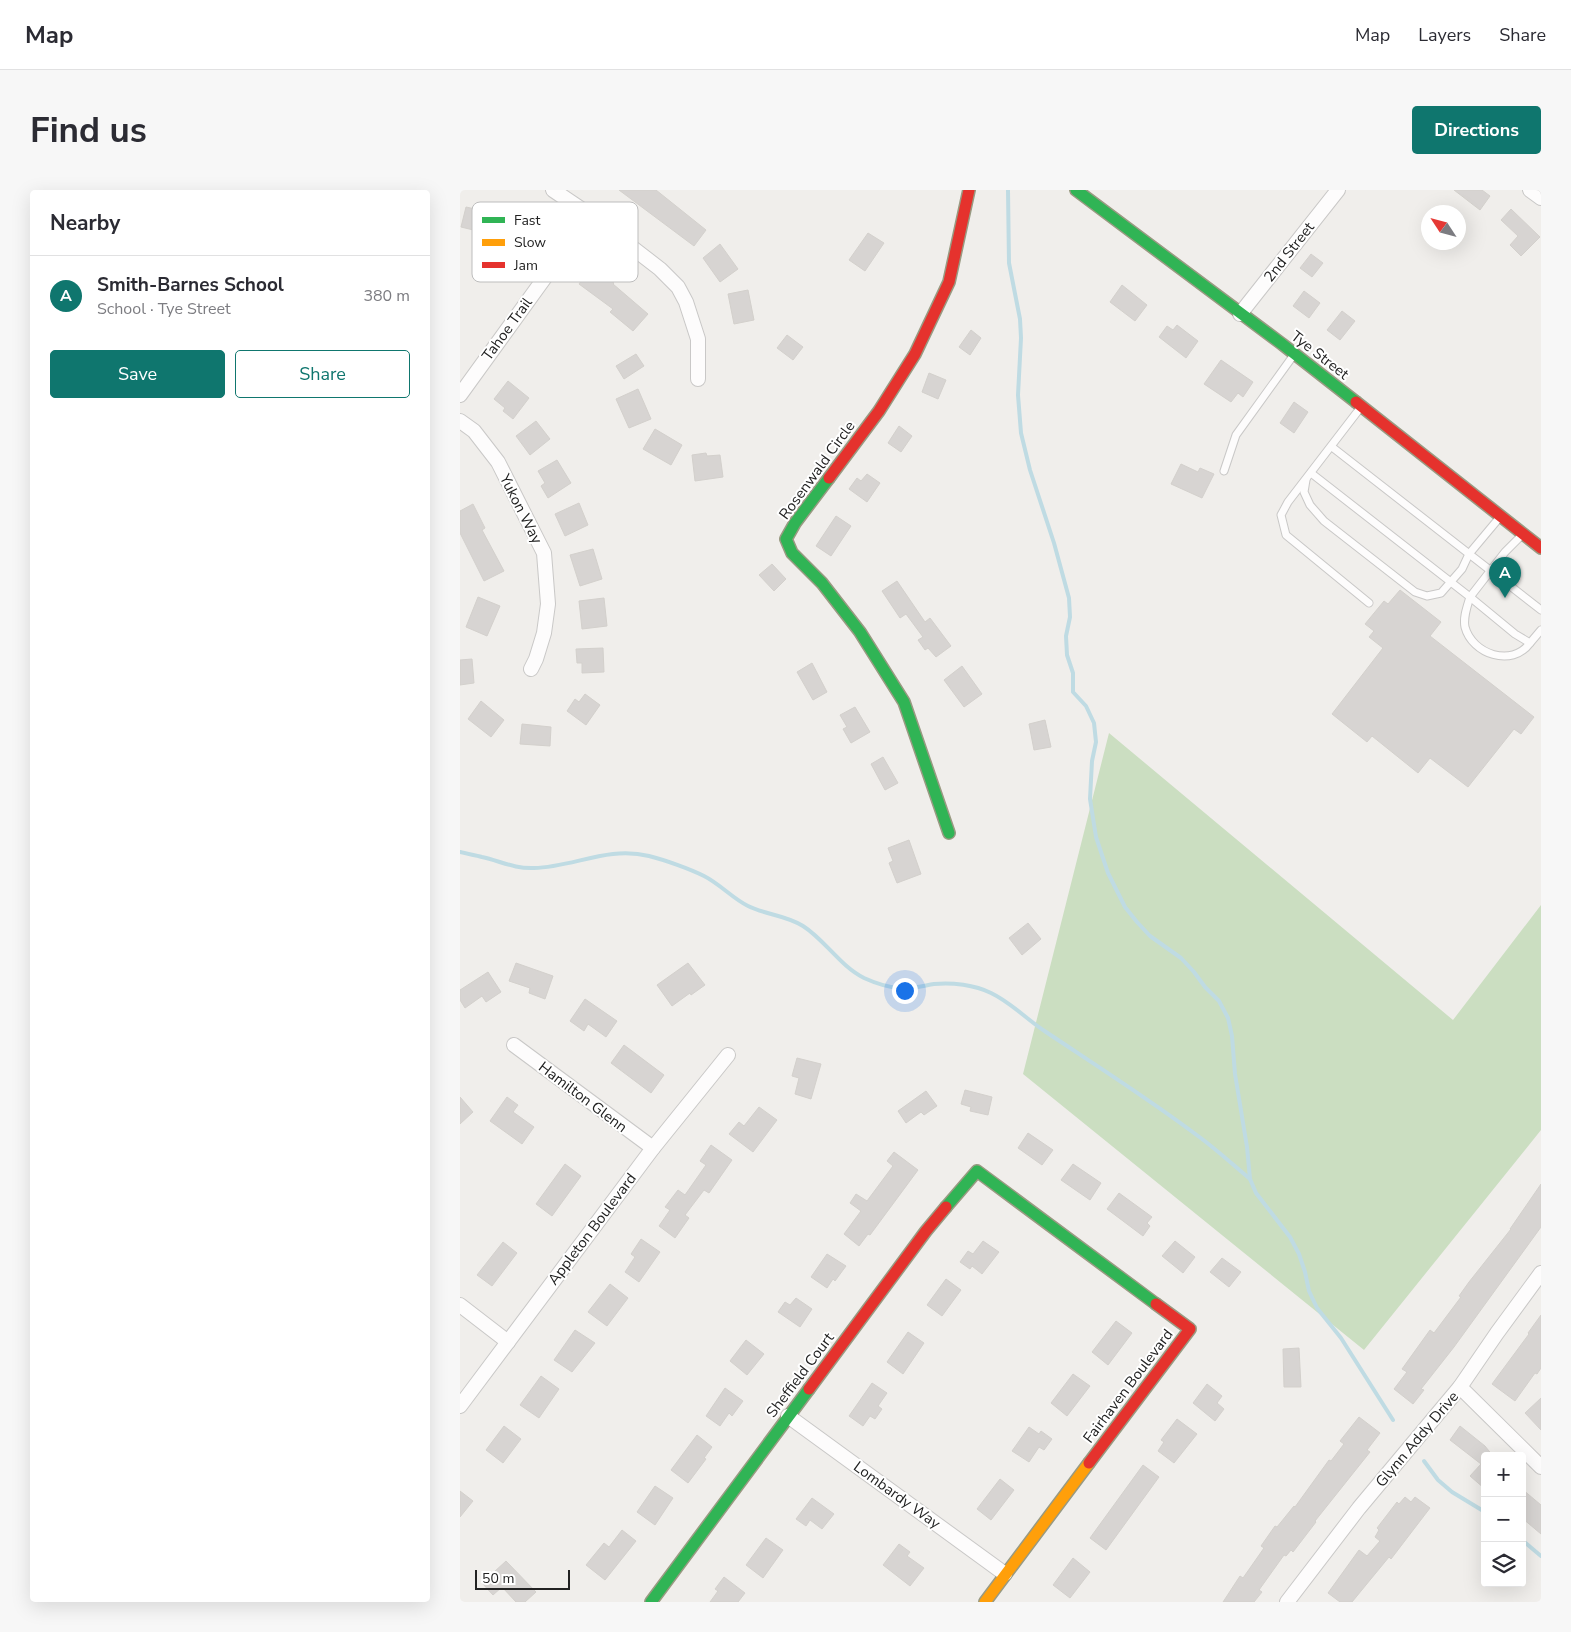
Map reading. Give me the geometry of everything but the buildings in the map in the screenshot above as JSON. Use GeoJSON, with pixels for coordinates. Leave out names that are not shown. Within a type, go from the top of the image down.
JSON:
{"type":"FeatureCollection","features":[{"type":"Feature","properties":{"kind":"street"},"geometry":{"type":"LineString","coordinates":[[553,190],[571,202]]}},
{"type":"Feature","properties":{"kind":"street","name":"Rosenwald Circle"},"geometry":{"type":"LineString","coordinates":[[950,833],[904,702],[860,632],[822,583],[792,553],[786,539],[795,523],[879,411],[915,354],[949,282],[969,190]]}},
{"type":"Feature","properties":{"kind":"street","name":"Tye Street"},"geometry":{"type":"LineString","coordinates":[[1076,190],[1294,353],[1541,548]]}},
{"type":"Feature","properties":{"kind":"street","name":"2nd Street"},"geometry":{"type":"LineString","coordinates":[[1240,314],[1338,190]]}},
{"type":"Feature","properties":{"kind":"street"},"geometry":{"type":"LineString","coordinates":[[1530,190],[1541,198]]}},
{"type":"Feature","properties":{"kind":"street"},"geometry":{"type":"LineString","coordinates":[[638,252],[660,269],[678,287],[686,302],[698,339],[698,379]]}},
{"type":"Feature","properties":{"kind":"street","name":"Tahoe Trail"},"geometry":{"type":"LineString","coordinates":[[460,395],[542,282]]}},
{"type":"Feature","properties":{"kind":"street","name":"Yukon Way"},"geometry":{"type":"LineString","coordinates":[[460,421],[474,431],[498,462],[544,553],[548,604],[544,633],[531,669]]}},
{"type":"Feature","properties":{"kind":"street","name":"Hamilton Glenn"},"geometry":{"type":"LineString","coordinates":[[514,1045],[653,1148]]}},
{"type":"Feature","properties":{"kind":"street","name":"Appleton Boulevard"},"geometry":{"type":"LineString","coordinates":[[460,1406],[653,1148],[728,1055]]}},
{"type":"Feature","properties":{"kind":"street","name":"Sheffield Court"},"geometry":{"type":"LineString","coordinates":[[651,1602],[926,1231],[958,1191],[978,1171]]}},
{"type":"Feature","properties":{"kind":"street","name":"Fairhaven Boulevard"},"geometry":{"type":"LineString","coordinates":[[978,1171],[1190,1329],[985,1602]]}},
{"type":"Feature","properties":{"kind":"street","name":"Glynn Addy Drive"},"geometry":{"type":"LineString","coordinates":[[1287,1602],[1359,1508],[1460,1387],[1497,1332],[1541,1273]]}},
{"type":"Feature","properties":{"kind":"street"},"geometry":{"type":"LineString","coordinates":[[460,1305],[508,1342]]}},
{"type":"Feature","properties":{"kind":"street"},"geometry":{"type":"LineString","coordinates":[[1460,1387],[1541,1467]]}},
{"type":"Feature","properties":{"kind":"street","name":"Lombardy Way"},"geometry":{"type":"LineString","coordinates":[[788,1416],[1005,1574]]}},
{"type":"Feature","properties":{"kind":"lane"},"geometry":{"type":"LineString","coordinates":[[1224,471],[1236,435],[1294,353]]}},
{"type":"Feature","properties":{"kind":"lane"},"geometry":{"type":"LineString","coordinates":[[1362,407],[1288,502],[1281,515],[1286,535],[1369,603]]}},
{"type":"Feature","properties":{"kind":"lane"},"geometry":{"type":"LineString","coordinates":[[1332,447],[1541,610]]}},
{"type":"Feature","properties":{"kind":"lane"},"geometry":{"type":"LineString","coordinates":[[1311,473],[1515,634],[1530,643]]}},
{"type":"Feature","properties":{"kind":"lane"},"geometry":{"type":"LineString","coordinates":[[1306,480],[1304,492],[1310,505],[1324,521],[1415,592],[1427,596],[1440,593],[1462,569],[1469,554],[1501,517]]}},
{"type":"Feature","properties":{"kind":"lane"},"geometry":{"type":"LineString","coordinates":[[1523,534],[1505,552],[1470,597],[1465,612],[1464,625],[1468,636],[1477,647],[1497,656],[1508,656],[1526,649],[1541,630]]}},
{"type":"Feature","properties":{"kind":"green space"},"geometry":{"type":"Polygon","coordinates":[[[1109,733],[1453,1020],[1541,905],[1541,1130],[1364,1350],[1023,1074],[1109,733]]]}},
{"type":"Feature","properties":{"kind":"waterway"},"geometry":{"type":"LineString","coordinates":[[1008,190],[1009,263],[1020,319],[1018,395],[1021,433],[1030,470],[1054,543],[1069,598],[1070,617],[1066,636],[1067,655],[1073,673],[1073,692],[1086,706],[1094,723],[1096,742],[1092,761],[1090,799],[1096,837],[1108,873],[1125,907],[1150,936],[1181,958],[1194,972],[1219,1001],[1228,1018],[1232,1036],[1235,1074],[1247,1147],[1250,1179],[1256,1193],[1290,1237],[1299,1254],[1309,1291],[1317,1308],[1341,1338],[1393,1420]]}},
{"type":"Feature","properties":{"kind":"waterway"},"geometry":{"type":"LineString","coordinates":[[460,852],[527,868],[549,867],[605,855],[634,854],[649,856],[710,879],[748,906],[796,922],[818,938],[847,967],[872,982],[899,988],[948,983],[985,990],[999,997],[1039,1027],[1161,1109],[1205,1141],[1250,1179]]}},
{"type":"Feature","properties":{"kind":"waterway"},"geometry":{"type":"LineString","coordinates":[[1424,1461],[1438,1480],[1452,1492],[1481,1510]]}},
{"type":"Feature","properties":{"kind":"waterway"},"geometry":{"type":"LineString","coordinates":[[1524,1542],[1541,1556]]}},
{"type":"Feature","properties":{"kind":"traffic: fast"},"geometry":{"type":"LineString","coordinates":[[1076,190],[1282,344],[1356,402]]}},
{"type":"Feature","properties":{"kind":"traffic: fast"},"geometry":{"type":"LineString","coordinates":[[829,478],[795,523],[786,539],[792,553],[822,583],[860,632],[904,702],[949,833]]}},
{"type":"Feature","properties":{"kind":"traffic: fast"},"geometry":{"type":"LineString","coordinates":[[946,1207],[977,1171],[1156,1304]]}},
{"type":"Feature","properties":{"kind":"traffic: fast"},"geometry":{"type":"LineString","coordinates":[[651,1602],[809,1389]]}},
{"type":"Feature","properties":{"kind":"traffic: slow"},"geometry":{"type":"LineString","coordinates":[[985,1602],[1089,1463]]}},
{"type":"Feature","properties":{"kind":"traffic: jam"},"geometry":{"type":"LineString","coordinates":[[829,478],[879,411],[915,354],[949,282],[969,190]]}},
{"type":"Feature","properties":{"kind":"traffic: jam"},"geometry":{"type":"LineString","coordinates":[[1356,402],[1541,548]]}},
{"type":"Feature","properties":{"kind":"traffic: jam"},"geometry":{"type":"LineString","coordinates":[[809,1389],[926,1231],[946,1207]]}},
{"type":"Feature","properties":{"kind":"traffic: jam"},"geometry":{"type":"LineString","coordinates":[[1089,1463],[1190,1329],[1156,1304]]}},
{"type":"Feature","properties":{"kind":"place","name":"Smith-Barnes School"},"geometry":{"type":"Point","coordinates":[1505,598]}}]}
